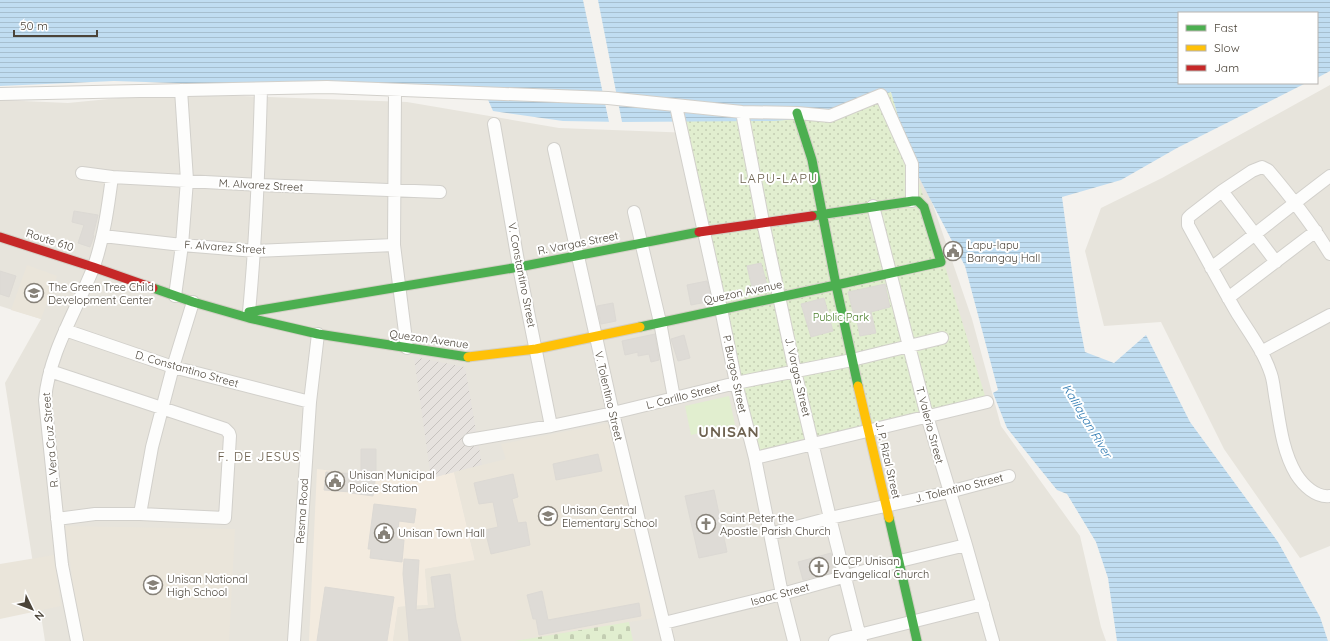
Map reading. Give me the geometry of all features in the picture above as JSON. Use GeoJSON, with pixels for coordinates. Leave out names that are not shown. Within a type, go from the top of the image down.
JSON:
{"type":"FeatureCollection","features":[{"type":"Feature","properties":{"kind":"main road","name":"J. P. Rizal Street"},"geometry":{"type":"LineString","coordinates":[[797,113],[812,160],[852,360],[900,561],[917,641]]}},
{"type":"Feature","properties":{"kind":"main road","name":"R. Vargas Street"},"geometry":{"type":"LineString","coordinates":[[249,315],[578,256],[704,231],[915,201]]}},
{"type":"Feature","properties":{"kind":"main road","name":"Quezon Avenue"},"geometry":{"type":"LineString","coordinates":[[93,267],[193,302],[249,315],[318,334],[468,357],[477,357],[536,349],[595,335],[941,262],[924,208],[915,201]]}},
{"type":"Feature","properties":{"kind":"main road","name":"Route 610"},"geometry":{"type":"LineString","coordinates":[[0,237],[93,267]]}},
{"type":"Feature","properties":{"kind":"street"},"geometry":{"type":"LineString","coordinates":[[0,94],[327,88],[608,98],[742,112],[797,113],[830,116],[881,94],[912,164],[915,201]]}},
{"type":"Feature","properties":{"kind":"street"},"geometry":{"type":"LineString","coordinates":[[249,315],[259,186],[262,89]]}},
{"type":"Feature","properties":{"kind":"street"},"geometry":{"type":"LineString","coordinates":[[175,296],[182,245],[187,180],[181,90]]}},
{"type":"Feature","properties":{"kind":"street"},"geometry":{"type":"LineString","coordinates":[[395,90],[394,245],[407,348]]}},
{"type":"Feature","properties":{"kind":"street","name":"P. Burgos Street"},"geometry":{"type":"LineString","coordinates":[[676,106],[736,383],[755,458],[782,594],[794,641]]}},
{"type":"Feature","properties":{"kind":"street","name":"J. Vargas Street"},"geometry":{"type":"LineString","coordinates":[[742,112],[763,222],[796,371],[830,518],[861,638]]}},
{"type":"Feature","properties":{"kind":"street","name":"V. Constantino Street"},"geometry":{"type":"LineString","coordinates":[[494,124],[519,266],[550,426]]}},
{"type":"Feature","properties":{"kind":"street","name":"V. Tolentino Street"},"geometry":{"type":"LineString","coordinates":[[554,149],[613,413],[668,641]]}},
{"type":"Feature","properties":{"kind":"street"},"geometry":{"type":"LineString","coordinates":[[1330,254],[1316,231],[1295,202],[1268,170],[1262,167],[1252,171],[1222,191],[1191,215],[1187,222],[1211,268],[1260,352],[1271,374],[1280,426],[1291,464],[1297,476],[1317,494],[1330,496]]}},
{"type":"Feature","properties":{"kind":"street","name":"M. Alvarez Street"},"geometry":{"type":"LineString","coordinates":[[82,173],[112,177],[187,180],[259,186],[440,192]]}},
{"type":"Feature","properties":{"kind":"street"},"geometry":{"type":"LineString","coordinates":[[1211,268],[1330,176]]}},
{"type":"Feature","properties":{"kind":"street","name":"R. Vera Cruz Street"},"geometry":{"type":"LineString","coordinates":[[77,641],[62,565],[45,400],[50,370],[65,330],[93,267],[104,236],[112,177]]}},
{"type":"Feature","properties":{"kind":"street"},"geometry":{"type":"LineString","coordinates":[[1222,191],[1276,262]]}},
{"type":"Feature","properties":{"kind":"street","name":"T. Valerio Street"},"geometry":{"type":"LineString","coordinates":[[872,206],[926,416],[966,546],[993,641]]}},
{"type":"Feature","properties":{"kind":"street"},"geometry":{"type":"LineString","coordinates":[[634,212],[660,322],[674,398]]}},
{"type":"Feature","properties":{"kind":"street"},"geometry":{"type":"LineString","coordinates":[[1228,298],[1316,231]]}},
{"type":"Feature","properties":{"kind":"street","name":"F. Alvarez Street"},"geometry":{"type":"LineString","coordinates":[[104,236],[182,245],[255,251],[394,245]]}},
{"type":"Feature","properties":{"kind":"street"},"geometry":{"type":"LineString","coordinates":[[140,514],[152,447],[173,367],[193,302]]}},
{"type":"Feature","properties":{"kind":"street"},"geometry":{"type":"LineString","coordinates":[[1260,352],[1330,315]]}},
{"type":"Feature","properties":{"kind":"street","name":"D. Constantino Street"},"geometry":{"type":"LineString","coordinates":[[65,330],[173,367],[310,402]]}},
{"type":"Feature","properties":{"kind":"street","name":"Resma Road"},"geometry":{"type":"LineString","coordinates":[[294,641],[310,402],[318,334]]}},
{"type":"Feature","properties":{"kind":"street","name":"L. Carillo Street"},"geometry":{"type":"LineString","coordinates":[[469,440],[613,413],[736,383],[852,360],[942,338]]}},
{"type":"Feature","properties":{"kind":"street"},"geometry":{"type":"LineString","coordinates":[[50,370],[225,429],[229,433],[225,518],[140,514],[95,514],[57,518]]}},
{"type":"Feature","properties":{"kind":"street"},"geometry":{"type":"LineString","coordinates":[[755,458],[987,402]]}},
{"type":"Feature","properties":{"kind":"street","name":"J. Tolentino Street"},"geometry":{"type":"LineString","coordinates":[[770,534],[830,518],[949,492],[1009,476]]}},
{"type":"Feature","properties":{"kind":"street","name":"Isaac Street"},"geometry":{"type":"LineString","coordinates":[[664,623],[782,594],[900,561],[966,546]]}},
{"type":"Feature","properties":{"kind":"street"},"geometry":{"type":"LineString","coordinates":[[835,641],[861,638],[913,621],[983,604]]}},
{"type":"Feature","properties":{"kind":"shaded area"},"geometry":{"type":"Polygon","coordinates":[[[1330,85],[1330,546],[1300,558],[1224,449],[1161,322],[1104,326],[1085,251],[1101,208],[1162,178],[1330,85]]]}},
{"type":"Feature","properties":{"kind":"shaded area"},"geometry":{"type":"Polygon","coordinates":[[[188,94],[407,102],[559,128],[746,135],[910,138],[972,319],[1001,426],[1080,536],[1101,627],[1106,641],[45,641],[5,383],[41,319],[0,306],[0,100],[68,103],[129,97],[188,94]]]}},
{"type":"Feature","properties":{"kind":"shaded area","name":"The Green Tree Child Development Center"},"geometry":{"type":"Polygon","coordinates":[[[27,265],[57,276],[41,319],[11,310],[27,265]]]}},
{"type":"Feature","properties":{"kind":"shaded area"},"geometry":{"type":"Polygon","coordinates":[[[414,357],[465,367],[482,465],[431,478],[414,357]]]}},
{"type":"Feature","properties":{"kind":"shaded area","name":"Unisan Central Elementary School"},"geometry":{"type":"Polygon","coordinates":[[[609,423],[654,618],[515,641],[393,641],[398,607],[428,605],[425,569],[475,560],[454,472],[506,459],[501,444],[609,423]]]}},
{"type":"Feature","properties":{"kind":"shaded area"},"geometry":{"type":"Polygon","coordinates":[[[317,469],[417,482],[454,472],[475,561],[425,569],[428,605],[398,607],[393,641],[309,641],[317,469]]]}},
{"type":"Feature","properties":{"kind":"shaded area","name":"Unisan National High School"},"geometry":{"type":"Polygon","coordinates":[[[65,526],[235,529],[229,641],[81,641],[65,526]]]}},
{"type":"Feature","properties":{"kind":"shaded area"},"geometry":{"type":"Polygon","coordinates":[[[54,555],[61,606],[0,619],[0,564],[54,555]]]}},
{"type":"Feature","properties":{"kind":"green space","name":"Public Park"},"geometry":{"type":"Polygon","coordinates":[[[891,92],[987,402],[755,458],[676,106],[891,92]]]}},
{"type":"Feature","properties":{"kind":"green space"},"geometry":{"type":"Polygon","coordinates":[[[729,396],[735,425],[691,435],[685,406],[729,396]]]}},
{"type":"Feature","properties":{"kind":"green space"},"geometry":{"type":"Polygon","coordinates":[[[629,622],[633,641],[515,641],[629,622]]]}},
{"type":"Feature","properties":{"kind":"water","name":"Kalilayan River"},"geometry":{"type":"Polygon","coordinates":[[[0,0],[1330,0],[1330,71],[1318,77],[1318,12],[1178,12],[1178,84],[1304,84],[1177,148],[1121,180],[1062,197],[1078,316],[1085,352],[1114,363],[1146,335],[1190,422],[1278,542],[1320,617],[1328,641],[1117,641],[1108,578],[1096,542],[1067,494],[1057,490],[1007,428],[993,393],[998,390],[965,266],[912,164],[891,92],[830,116],[774,121],[622,122],[563,121],[493,111],[485,93],[114,81],[0,86],[0,0]]]}},
{"type":"Feature","properties":{"kind":"pier"},"geometry":{"type":"Polygon","coordinates":[[[583,0],[598,0],[622,122],[609,122],[583,0]]]}},
{"type":"Feature","properties":{"kind":"building"},"geometry":{"type":"Polygon","coordinates":[[[74,211],[98,215],[94,236],[90,247],[78,243],[84,225],[72,222],[74,211]]]}},
{"type":"Feature","properties":{"kind":"building"},"geometry":{"type":"Polygon","coordinates":[[[761,263],[768,288],[753,292],[747,266],[761,263]]]}},
{"type":"Feature","properties":{"kind":"building"},"geometry":{"type":"Polygon","coordinates":[[[0,271],[16,276],[9,297],[0,294],[0,271]]]}},
{"type":"Feature","properties":{"kind":"building"},"geometry":{"type":"Polygon","coordinates":[[[707,281],[712,301],[691,305],[687,285],[707,281]]]}},
{"type":"Feature","properties":{"kind":"building"},"geometry":{"type":"Polygon","coordinates":[[[885,284],[890,307],[871,312],[876,333],[860,336],[856,316],[854,316],[848,292],[885,284]]]}},
{"type":"Feature","properties":{"kind":"building"},"geometry":{"type":"Polygon","coordinates":[[[824,298],[833,331],[811,337],[801,304],[824,298]]]}},
{"type":"Feature","properties":{"kind":"building"},"geometry":{"type":"Polygon","coordinates":[[[613,303],[616,321],[601,324],[597,306],[613,303]]]}},
{"type":"Feature","properties":{"kind":"building"},"geometry":{"type":"Polygon","coordinates":[[[655,334],[659,360],[651,362],[649,354],[638,356],[638,352],[625,355],[622,341],[655,334]]]}},
{"type":"Feature","properties":{"kind":"building"},"geometry":{"type":"Polygon","coordinates":[[[684,335],[690,358],[678,361],[671,339],[684,335]]]}},
{"type":"Feature","properties":{"kind":"building"},"geometry":{"type":"Polygon","coordinates":[[[361,449],[376,449],[376,474],[373,496],[351,492],[324,490],[326,472],[361,474],[361,449]]]}},
{"type":"Feature","properties":{"kind":"building"},"geometry":{"type":"Polygon","coordinates":[[[598,454],[602,471],[556,480],[553,464],[598,454]]]}},
{"type":"Feature","properties":{"kind":"building"},"geometry":{"type":"Polygon","coordinates":[[[513,474],[518,497],[512,499],[518,523],[526,522],[530,545],[491,554],[485,530],[498,527],[493,502],[479,504],[474,483],[513,474]]]}},
{"type":"Feature","properties":{"kind":"building","name":"Saint Peter the Apostle Parish Church"},"geometry":{"type":"Polygon","coordinates":[[[714,490],[727,552],[699,558],[685,496],[714,490]]]}},
{"type":"Feature","properties":{"kind":"building","name":"Unisan Town Hall"},"geometry":{"type":"Polygon","coordinates":[[[374,504],[416,509],[414,523],[399,521],[397,539],[404,540],[402,562],[370,558],[371,549],[368,549],[374,504]]]}},
{"type":"Feature","properties":{"kind":"building","name":"UCCP Unisan Evangelical Church"},"geometry":{"type":"Polygon","coordinates":[[[831,553],[836,571],[803,580],[798,562],[831,553]]]}},
{"type":"Feature","properties":{"kind":"building"},"geometry":{"type":"Polygon","coordinates":[[[404,559],[419,560],[416,610],[435,608],[431,577],[450,574],[456,620],[461,641],[409,641],[403,574],[404,559]]]}},
{"type":"Feature","properties":{"kind":"building"},"geometry":{"type":"Polygon","coordinates":[[[325,587],[394,597],[387,641],[317,641],[325,587]]]}},
{"type":"Feature","properties":{"kind":"building"},"geometry":{"type":"Polygon","coordinates":[[[542,591],[548,620],[639,603],[641,616],[539,635],[536,619],[533,619],[527,595],[542,591]]]}},
{"type":"Feature","properties":{"kind":"traffic: fast"},"geometry":{"type":"LineString","coordinates":[[797,113],[812,160],[836,285],[941,262],[924,207],[918,201],[913,201],[812,216]]}},
{"type":"Feature","properties":{"kind":"traffic: fast"},"geometry":{"type":"LineString","coordinates":[[249,318],[249,312],[519,267],[699,232]]}},
{"type":"Feature","properties":{"kind":"traffic: fast"},"geometry":{"type":"LineString","coordinates":[[640,327],[836,285],[858,386]]}},
{"type":"Feature","properties":{"kind":"traffic: fast"},"geometry":{"type":"LineString","coordinates":[[153,288],[193,302],[249,318],[318,334],[468,357]]}},
{"type":"Feature","properties":{"kind":"traffic: fast"},"geometry":{"type":"LineString","coordinates":[[889,518],[917,641]]}},
{"type":"Feature","properties":{"kind":"traffic: slow"},"geometry":{"type":"LineString","coordinates":[[468,357],[536,349],[640,327]]}},
{"type":"Feature","properties":{"kind":"traffic: slow"},"geometry":{"type":"LineString","coordinates":[[858,386],[889,518]]}},
{"type":"Feature","properties":{"kind":"traffic: jam"},"geometry":{"type":"LineString","coordinates":[[699,232],[812,216]]}},
{"type":"Feature","properties":{"kind":"traffic: jam"},"geometry":{"type":"LineString","coordinates":[[0,237],[153,288]]}},
{"type":"Feature","properties":{"kind":"place","name":"Lapu-lapu Barangay Hall"},"geometry":{"type":"Point","coordinates":[953,251]}},
{"type":"Feature","properties":{"kind":"place","name":"The Green Tree Child Development Center"},"geometry":{"type":"Point","coordinates":[34,293]}},
{"type":"Feature","properties":{"kind":"place","name":"Unisan Municipal Police Station"},"geometry":{"type":"Point","coordinates":[335,481]}},
{"type":"Feature","properties":{"kind":"place","name":"Unisan Central Elementary School"},"geometry":{"type":"Point","coordinates":[548,516]}},
{"type":"Feature","properties":{"kind":"place","name":"Saint Peter the Apostle Parish Church"},"geometry":{"type":"Point","coordinates":[706,524]}},
{"type":"Feature","properties":{"kind":"place","name":"Unisan Town Hall"},"geometry":{"type":"Point","coordinates":[384,533]}},
{"type":"Feature","properties":{"kind":"place","name":"UCCP Unisan Evangelical Church"},"geometry":{"type":"Point","coordinates":[819,567]}},
{"type":"Feature","properties":{"kind":"place","name":"Unisan National High School"},"geometry":{"type":"Point","coordinates":[153,585]}},
{"type":"Feature","properties":{"kind":"district","name":"LAPU-LAPU"},"geometry":{"type":"Point","coordinates":[779,178]}},
{"type":"Feature","properties":{"kind":"district","name":"UNISAN"},"geometry":{"type":"Point","coordinates":[729,432]}},
{"type":"Feature","properties":{"kind":"district","name":"F. DE JESUS"},"geometry":{"type":"Point","coordinates":[259,456]}}]}
